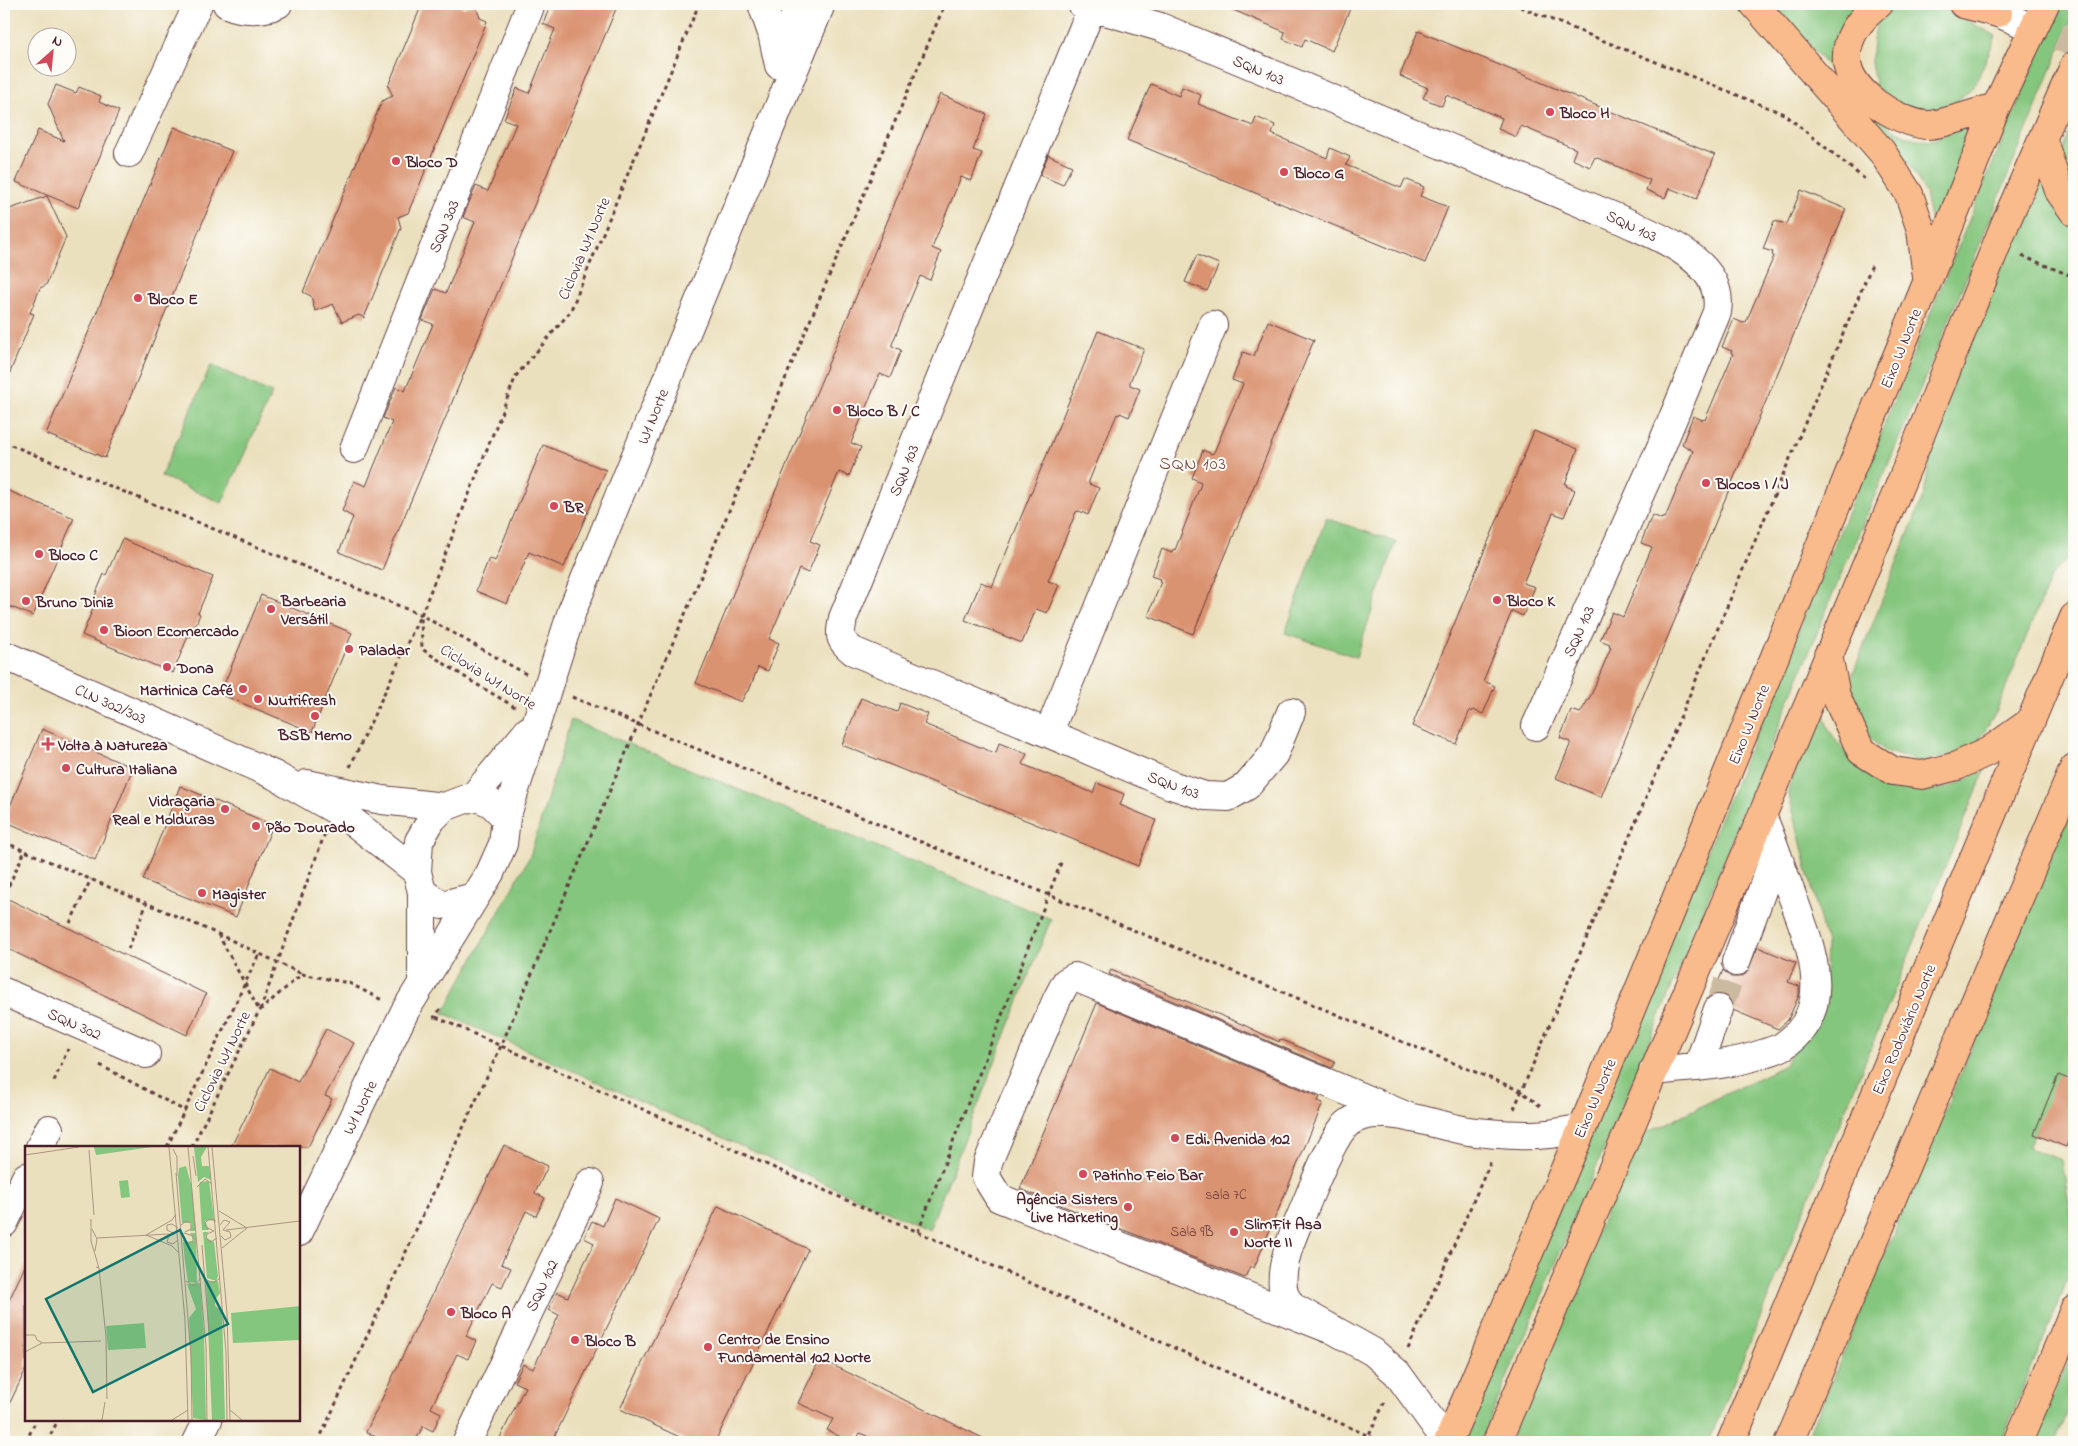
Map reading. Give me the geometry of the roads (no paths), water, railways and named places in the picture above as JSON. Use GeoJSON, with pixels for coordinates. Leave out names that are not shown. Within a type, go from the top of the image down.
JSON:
{"type":"FeatureCollection","features":[{"type":"Feature","properties":{"kind":"main road"},"geometry":{"type":"LineString","coordinates":[[1754,4],[1882,152],[1909,194],[1921,230],[1928,280]]}},
{"type":"Feature","properties":{"kind":"main road"},"geometry":{"type":"LineString","coordinates":[[1879,4],[1862,17],[1854,30],[1848,47],[1847,62],[1860,89],[1882,108],[1905,120],[1927,125],[1996,107]]}},
{"type":"Feature","properties":{"kind":"main road"},"geometry":{"type":"LineString","coordinates":[[1963,4],[1995,11]]}},
{"type":"Feature","properties":{"kind":"main road","name":"Eixo W Norte"},"geometry":{"type":"LineString","coordinates":[[1447,1442],[1928,280],[1996,107],[2045,4]]}},
{"type":"Feature","properties":{"kind":"main road"},"geometry":{"type":"LineString","coordinates":[[1497,1442],[1762,816],[1916,446],[2005,224],[2074,66]]}},
{"type":"Feature","properties":{"kind":"main road"},"geometry":{"type":"LineString","coordinates":[[2043,140],[2059,191],[2074,212]]}},
{"type":"Feature","properties":{"kind":"main road","name":"Eixo Rodoviário Norte"},"geometry":{"type":"LineString","coordinates":[[1731,1442],[2074,617]]}},
{"type":"Feature","properties":{"kind":"main road"},"geometry":{"type":"LineString","coordinates":[[1828,655],[1836,696],[1861,751],[1893,771],[1922,775],[1957,766],[1989,751],[2030,722]]}},
{"type":"Feature","properties":{"kind":"main road"},"geometry":{"type":"LineString","coordinates":[[1789,1442],[2074,768]]}},
{"type":"Feature","properties":{"kind":"main road"},"geometry":{"type":"LineString","coordinates":[[2018,1442],[2074,1310]]}},
{"type":"Feature","properties":{"kind":"street"},"geometry":{"type":"LineString","coordinates":[[129,153],[198,4]]}},
{"type":"Feature","properties":{"kind":"street"},"geometry":{"type":"LineString","coordinates":[[227,4],[234,7],[266,9],[278,4]]}},
{"type":"Feature","properties":{"kind":"street","name":"SQN 303"},"geometry":{"type":"LineString","coordinates":[[354,449],[531,4]]}},
{"type":"Feature","properties":{"kind":"street"},"geometry":{"type":"LineString","coordinates":[[762,4],[772,33],[780,69]]}},
{"type":"Feature","properties":{"kind":"street","name":"W1 Norte"},"geometry":{"type":"LineString","coordinates":[[776,114],[780,69],[798,4]]}},
{"type":"Feature","properties":{"kind":"street","name":"W1 Norte"},"geometry":{"type":"LineString","coordinates":[[506,818],[572,611],[821,4]]}},
{"type":"Feature","properties":{"kind":"street","name":"SQN 103"},"geometry":{"type":"LineString","coordinates":[[1291,712],[1274,754],[1247,786],[1228,797],[1205,796],[1171,785],[853,651],[843,643],[840,634],[843,618],[1087,5],[1160,27],[1624,220],[1676,246],[1700,264],[1714,283],[1719,303],[1717,312],[1661,447],[1536,726]]}},
{"type":"Feature","properties":{"kind":"street"},"geometry":{"type":"LineString","coordinates":[[1049,732],[1213,326]]}},
{"type":"Feature","properties":{"kind":"street","name":"CLN 302/303"},"geometry":{"type":"LineString","coordinates":[[4,655],[274,775],[346,816],[419,882]]}},
{"type":"Feature","properties":{"kind":"street","name":"W1 Norte"},"geometry":{"type":"LineString","coordinates":[[474,796],[537,720]]}},
{"type":"Feature","properties":{"kind":"street","name":"CLN 302/303"},"geometry":{"type":"LineString","coordinates":[[274,775],[338,792],[444,807]]}},
{"type":"Feature","properties":{"kind":"street"},"geometry":{"type":"LineString","coordinates":[[419,882],[442,905],[474,897],[490,873],[503,844],[506,818],[491,803],[474,796],[444,807],[432,819],[419,841],[419,882],[422,984]]}},
{"type":"Feature","properties":{"kind":"street"},"geometry":{"type":"LineString","coordinates":[[1653,1071],[1745,1060],[1781,1047],[1794,1037],[1807,1018],[1816,982],[1810,944],[1762,816]]}},
{"type":"Feature","properties":{"kind":"street"},"geometry":{"type":"LineString","coordinates":[[1736,962],[1776,852]]}},
{"type":"Feature","properties":{"kind":"street","name":"W1 Norte"},"geometry":{"type":"LineString","coordinates":[[300,1230],[406,1011],[474,897]]}},
{"type":"Feature","properties":{"kind":"street"},"geometry":{"type":"LineString","coordinates":[[1330,1329],[999,1198],[986,1177],[988,1162],[1057,998],[1066,982],[1076,977],[1411,1118]]}},
{"type":"Feature","properties":{"kind":"street","name":"SQN 302"},"geometry":{"type":"LineString","coordinates":[[4,992],[146,1054]]}},
{"type":"Feature","properties":{"kind":"street"},"geometry":{"type":"LineString","coordinates":[[1698,1067],[1718,1010]]}},
{"type":"Feature","properties":{"kind":"street"},"geometry":{"type":"LineString","coordinates":[[1447,1442],[1397,1374],[1374,1352],[1291,1306],[1284,1294],[1282,1275],[1294,1230],[1332,1147],[1346,1125],[1361,1117],[1381,1114],[1411,1118],[1473,1132],[1503,1134],[1546,1134],[1576,1129]]}},
{"type":"Feature","properties":{"kind":"street"},"geometry":{"type":"LineString","coordinates":[[4,1224],[25,1179]]}},
{"type":"Feature","properties":{"kind":"street","name":"SQN 102"},"geometry":{"type":"LineString","coordinates":[[467,1442],[590,1183]]}},
{"type":"Feature","properties":{"kind":"street"},"geometry":{"type":"LineString","coordinates":[[197,1442],[208,1421]]}},
{"type":"Feature","properties":{"kind":"tunnel"},"geometry":{"type":"LineString","coordinates":[[2019,22],[2074,43]]}},
{"type":"Feature","properties":{"kind":"tunnel"},"geometry":{"type":"LineString","coordinates":[[1718,1009],[1736,962]]}},
{"type":"Feature","properties":{"kind":"place","name":"Bloco H"},"geometry":{"type":"Point","coordinates":[1550,112]}},
{"type":"Feature","properties":{"kind":"place","name":"Bloco D"},"geometry":{"type":"Point","coordinates":[396,161]}},
{"type":"Feature","properties":{"kind":"place","name":"Bloco G"},"geometry":{"type":"Point","coordinates":[1284,172]}},
{"type":"Feature","properties":{"kind":"place","name":"Bloco E"},"geometry":{"type":"Point","coordinates":[138,298]}},
{"type":"Feature","properties":{"kind":"place","name":"Bloco B / C"},"geometry":{"type":"Point","coordinates":[837,410]}},
{"type":"Feature","properties":{"kind":"place","name":"Blocos I / J"},"geometry":{"type":"Point","coordinates":[1706,483]}},
{"type":"Feature","properties":{"kind":"place","name":"BR"},"geometry":{"type":"Point","coordinates":[554,506]}},
{"type":"Feature","properties":{"kind":"place","name":"Bloco C"},"geometry":{"type":"Point","coordinates":[39,554]}},
{"type":"Feature","properties":{"kind":"place","name":"Bloco K"},"geometry":{"type":"Point","coordinates":[1497,600]}},
{"type":"Feature","properties":{"kind":"place","name":"Bruno Diniz"},"geometry":{"type":"Point","coordinates":[26,601]}},
{"type":"Feature","properties":{"kind":"place","name":"Barbearia Versátil"},"geometry":{"type":"Point","coordinates":[271,609]}},
{"type":"Feature","properties":{"kind":"place","name":"Bioon Ecomercado"},"geometry":{"type":"Point","coordinates":[104,630]}},
{"type":"Feature","properties":{"kind":"place","name":"Paladar"},"geometry":{"type":"Point","coordinates":[349,649]}},
{"type":"Feature","properties":{"kind":"place","name":"Dona"},"geometry":{"type":"Point","coordinates":[167,667]}},
{"type":"Feature","properties":{"kind":"place","name":"Martinica Café"},"geometry":{"type":"Point","coordinates":[243,689]}},
{"type":"Feature","properties":{"kind":"place","name":"Nutrifresh"},"geometry":{"type":"Point","coordinates":[258,699]}},
{"type":"Feature","properties":{"kind":"place","name":"BSB Memo"},"geometry":{"type":"Point","coordinates":[315,716]}},
{"type":"Feature","properties":{"kind":"place","name":"Volta à Natureza"},"geometry":{"type":"Point","coordinates":[48,744]}},
{"type":"Feature","properties":{"kind":"place","name":"Cultura Italiana"},"geometry":{"type":"Point","coordinates":[66,768]}},
{"type":"Feature","properties":{"kind":"place","name":"Vidraçaria Real e Molduras"},"geometry":{"type":"Point","coordinates":[225,809]}},
{"type":"Feature","properties":{"kind":"place","name":"Pão Dourado"},"geometry":{"type":"Point","coordinates":[256,826]}},
{"type":"Feature","properties":{"kind":"place","name":"Magister"},"geometry":{"type":"Point","coordinates":[202,893]}},
{"type":"Feature","properties":{"kind":"place","name":"Edi. Avenida 102"},"geometry":{"type":"Point","coordinates":[1175,1138]}},
{"type":"Feature","properties":{"kind":"place","name":"Patinho Feio Bar"},"geometry":{"type":"Point","coordinates":[1083,1174]}},
{"type":"Feature","properties":{"kind":"place","name":"Agência Sisters Live Marketing"},"geometry":{"type":"Point","coordinates":[1128,1207]}},
{"type":"Feature","properties":{"kind":"place","name":"SlimFit Asa Norte II"},"geometry":{"type":"Point","coordinates":[1234,1232]}},
{"type":"Feature","properties":{"kind":"place","name":"Bloco A"},"geometry":{"type":"Point","coordinates":[451,1312]}},
{"type":"Feature","properties":{"kind":"place","name":"Bloco B"},"geometry":{"type":"Point","coordinates":[575,1340]}},
{"type":"Feature","properties":{"kind":"place","name":"Centro de Ensino Fundamental 102 Norte"},"geometry":{"type":"Point","coordinates":[708,1347]}},
{"type":"Feature","properties":{"kind":"district","name":"SQN 103"},"geometry":{"type":"Point","coordinates":[1193,463]}}]}
